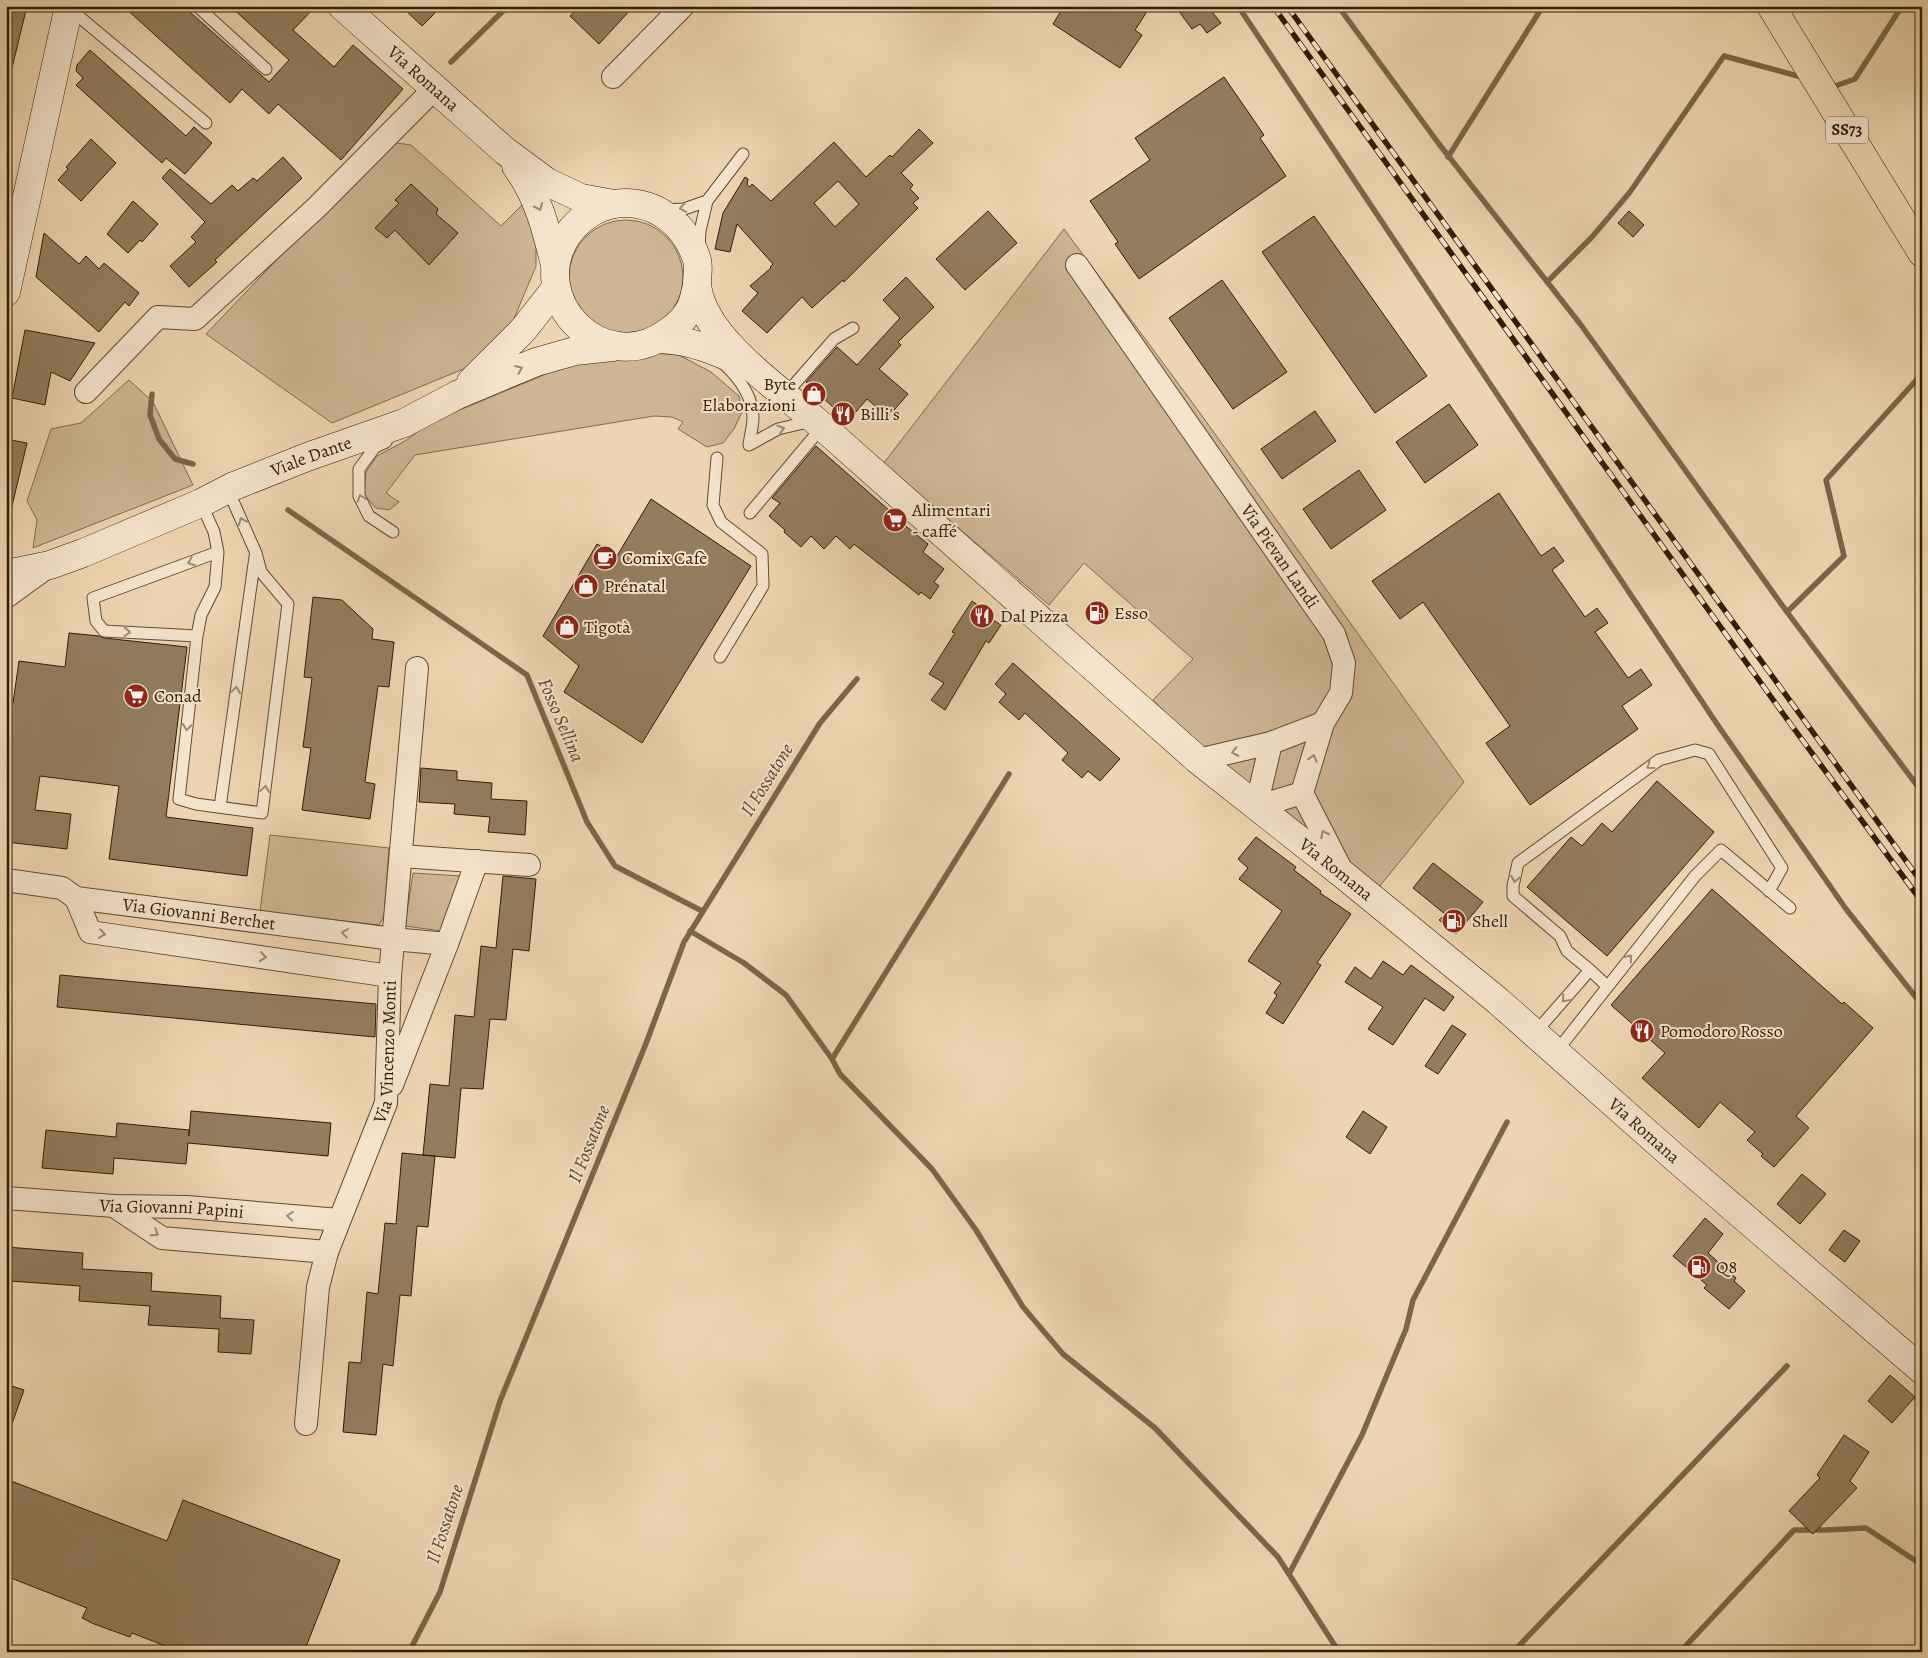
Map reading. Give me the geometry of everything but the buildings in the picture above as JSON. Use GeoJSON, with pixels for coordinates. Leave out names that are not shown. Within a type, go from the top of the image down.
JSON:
{"type":"FeatureCollection","features":[{"type":"Feature","properties":{"kind":"main road","name":"SS73"},"geometry":{"type":"LineString","coordinates":[[1771,6],[1922,254]]}},
{"type":"Feature","properties":{"kind":"main road"},"geometry":{"type":"LineString","coordinates":[[6,292],[69,7]]}},
{"type":"Feature","properties":{"kind":"main road","name":"Via Romana"},"geometry":{"type":"LineString","coordinates":[[343,7],[505,150]]}},
{"type":"Feature","properties":{"kind":"main road"},"geometry":{"type":"LineString","coordinates":[[505,150],[547,182],[581,198],[614,204],[636,204],[658,210],[677,223],[690,242],[705,310],[720,334],[753,367]]}},
{"type":"Feature","properties":{"kind":"main road"},"geometry":{"type":"LineString","coordinates":[[505,150],[527,182],[542,213],[563,309],[577,327],[595,340],[616,346],[642,345],[660,339],[678,325],[691,307],[697,274]]}},
{"type":"Feature","properties":{"kind":"main road"},"geometry":{"type":"LineString","coordinates":[[458,395],[524,330],[556,277],[562,244],[575,225],[593,212],[614,204]]}},
{"type":"Feature","properties":{"kind":"main road"},"geometry":{"type":"LineString","coordinates":[[660,339],[679,340],[699,345],[753,367]]}},
{"type":"Feature","properties":{"kind":"main road","name":"Viale Dante"},"geometry":{"type":"LineString","coordinates":[[7,579],[50,565],[307,457],[404,423],[458,395],[536,362],[575,351],[616,346]]}},
{"type":"Feature","properties":{"kind":"main road","name":"Via Romana"},"geometry":{"type":"LineString","coordinates":[[753,367],[1198,760],[1345,876],[1498,1001],[1922,1370]]}},
{"type":"Feature","properties":{"kind":"street"},"geometry":{"type":"LineString","coordinates":[[613,76],[682,6]]}},
{"type":"Feature","properties":{"kind":"street"},"geometry":{"type":"LineString","coordinates":[[86,392],[158,317],[195,318],[317,207],[435,88]]}},
{"type":"Feature","properties":{"kind":"street","name":"Via Pievan Landi"},"geometry":{"type":"LineString","coordinates":[[1077,265],[1334,634],[1344,663],[1340,693],[1323,723],[1302,793]]}},
{"type":"Feature","properties":{"kind":"street","name":"Via Vincenzo Monti"},"geometry":{"type":"LineString","coordinates":[[306,1424],[318,1287],[327,1252],[386,1103],[390,976],[416,668]]}},
{"type":"Feature","properties":{"kind":"street"},"geometry":{"type":"LineString","coordinates":[[1198,760],[1271,744],[1323,723]]}},
{"type":"Feature","properties":{"kind":"street"},"geometry":{"type":"LineString","coordinates":[[1256,807],[1271,744]]}},
{"type":"Feature","properties":{"kind":"street"},"geometry":{"type":"LineString","coordinates":[[1256,807],[1302,793],[1345,876]]}},
{"type":"Feature","properties":{"kind":"street"},"geometry":{"type":"LineString","coordinates":[[401,856],[529,865]]}},
{"type":"Feature","properties":{"kind":"street"},"geometry":{"type":"LineString","coordinates":[[386,1103],[478,861]]}},
{"type":"Feature","properties":{"kind":"street","name":"Via Giovanni Berchet"},"geometry":{"type":"LineString","coordinates":[[6,880],[62,888],[76,898],[393,939],[447,944]]}},
{"type":"Feature","properties":{"kind":"street"},"geometry":{"type":"LineString","coordinates":[[76,898],[90,932],[390,976]]}},
{"type":"Feature","properties":{"kind":"street","name":"Via Giovanni Papini"},"geometry":{"type":"LineString","coordinates":[[6,1198],[114,1206],[187,1207],[339,1220]]}},
{"type":"Feature","properties":{"kind":"street"},"geometry":{"type":"LineString","coordinates":[[114,1206],[162,1238],[327,1252]]}},
{"type":"Feature","properties":{"kind":"lane"},"geometry":{"type":"LineString","coordinates":[[197,6],[266,69]]}},
{"type":"Feature","properties":{"kind":"lane"},"geometry":{"type":"LineString","coordinates":[[69,7],[206,123]]}},
{"type":"Feature","properties":{"kind":"lane"},"geometry":{"type":"LineString","coordinates":[[697,274],[700,231],[708,202],[743,154]]}},
{"type":"Feature","properties":{"kind":"lane"},"geometry":{"type":"LineString","coordinates":[[658,210],[684,209],[708,202]]}},
{"type":"Feature","properties":{"kind":"lane"},"geometry":{"type":"LineString","coordinates":[[784,394],[834,339],[853,328]]}},
{"type":"Feature","properties":{"kind":"lane"},"geometry":{"type":"LineString","coordinates":[[699,345],[725,365],[739,381],[750,399],[753,418],[749,445],[778,429],[819,424]]}},
{"type":"Feature","properties":{"kind":"lane"},"geometry":{"type":"LineString","coordinates":[[393,532],[369,516],[358,496],[359,469],[375,446],[395,439],[404,423]]}},
{"type":"Feature","properties":{"kind":"lane"},"geometry":{"type":"LineString","coordinates":[[750,513],[819,424]]}},
{"type":"Feature","properties":{"kind":"lane"},"geometry":{"type":"LineString","coordinates":[[716,458],[713,505],[721,522],[762,554],[763,586],[720,657]]}},
{"type":"Feature","properties":{"kind":"lane"},"geometry":{"type":"LineString","coordinates":[[201,503],[214,532],[218,552],[215,587],[201,615],[179,799],[196,804],[262,813],[288,604],[261,572],[256,553],[228,490]]}},
{"type":"Feature","properties":{"kind":"lane"},"geometry":{"type":"LineString","coordinates":[[198,636],[104,630],[96,621],[94,598],[218,552]]}},
{"type":"Feature","properties":{"kind":"lane"},"geometry":{"type":"LineString","coordinates":[[220,807],[256,553]]}},
{"type":"Feature","properties":{"kind":"lane"},"geometry":{"type":"LineString","coordinates":[[1607,986],[1567,951],[1560,936],[1513,896],[1518,863],[1659,760],[1695,750],[1708,754],[1782,868],[1770,891]]}},
{"type":"Feature","properties":{"kind":"lane"},"geometry":{"type":"LineString","coordinates":[[1556,1052],[1694,876],[1721,850],[1790,908]]}},
{"type":"Feature","properties":{"kind":"lane"},"geometry":{"type":"LineString","coordinates":[[1535,1033],[1590,970]]}},
{"type":"Feature","properties":{"kind":"shaded area"},"geometry":{"type":"Polygon","coordinates":[[[389,142],[411,145],[501,226],[525,202],[536,234],[536,266],[513,321],[483,361],[332,423],[206,334],[389,142]]]}},
{"type":"Feature","properties":{"kind":"shaded area"},"geometry":{"type":"Polygon","coordinates":[[[626,220],[648,224],[666,237],[679,255],[683,277],[679,299],[666,317],[648,330],[626,334],[604,330],[586,317],[573,299],[569,277],[573,255],[586,237],[604,224],[626,220]]]}},
{"type":"Feature","properties":{"kind":"shaded area"},"geometry":{"type":"Polygon","coordinates":[[[1064,229],[1200,413],[1464,782],[1371,897],[1256,807],[1153,700],[1193,659],[1084,563],[1049,605],[883,464],[1064,229]]]}},
{"type":"Feature","properties":{"kind":"shaded area"},"geometry":{"type":"Polygon","coordinates":[[[627,351],[679,355],[711,372],[739,396],[742,412],[734,429],[723,443],[707,447],[678,429],[683,422],[672,417],[654,416],[415,455],[386,493],[399,502],[389,510],[376,508],[364,495],[366,472],[377,456],[405,441],[431,422],[570,364],[627,351]]]}},
{"type":"Feature","properties":{"kind":"shaded area"},"geometry":{"type":"Polygon","coordinates":[[[129,380],[153,402],[193,485],[33,548],[37,520],[27,501],[51,429],[81,423],[129,380]]]}},
{"type":"Feature","properties":{"kind":"shaded area"},"geometry":{"type":"Polygon","coordinates":[[[270,835],[389,848],[384,916],[379,925],[260,911],[270,835]]]}},
{"type":"Feature","properties":{"kind":"shaded area"},"geometry":{"type":"Polygon","coordinates":[[[413,873],[461,876],[442,931],[405,926],[413,873]]]}},
{"type":"Feature","properties":{"kind":"waterway","name":"Fosso Sellina"},"geometry":{"type":"LineString","coordinates":[[451,62],[508,6]]}},
{"type":"Feature","properties":{"kind":"waterway"},"geometry":{"type":"LineString","coordinates":[[1238,6],[1719,727],[1846,909],[1922,1005]]}},
{"type":"Feature","properties":{"kind":"waterway"},"geometry":{"type":"LineString","coordinates":[[1338,6],[1439,144],[1581,325],[1787,612],[1922,792]]}},
{"type":"Feature","properties":{"kind":"waterway"},"geometry":{"type":"LineString","coordinates":[[1448,157],[1543,6]]}},
{"type":"Feature","properties":{"kind":"waterway"},"geometry":{"type":"LineString","coordinates":[[1830,85],[1835,86],[1855,79],[1902,6]]}},
{"type":"Feature","properties":{"kind":"waterway"},"geometry":{"type":"LineString","coordinates":[[1547,282],[1592,237],[1630,192],[1724,56],[1805,78]]}},
{"type":"Feature","properties":{"kind":"waterway"},"geometry":{"type":"LineString","coordinates":[[1787,612],[1844,556],[1826,480],[1920,376]]}},
{"type":"Feature","properties":{"kind":"waterway","name":"Fosso Sellina"},"geometry":{"type":"LineString","coordinates":[[152,394],[150,415],[159,439],[175,459],[193,464]]}},
{"type":"Feature","properties":{"kind":"waterway","name":"Fosso Sellina"},"geometry":{"type":"LineString","coordinates":[[288,510],[527,675],[587,822],[615,866],[702,911]]}},
{"type":"Feature","properties":{"kind":"waterway","name":"Il Fossatone"},"geometry":{"type":"LineString","coordinates":[[409,1652],[440,1592],[500,1401],[645,1046],[684,942],[820,723],[857,679]]}},
{"type":"Feature","properties":{"kind":"waterway"},"geometry":{"type":"LineString","coordinates":[[832,1059],[1009,774]]}},
{"type":"Feature","properties":{"kind":"waterway"},"geometry":{"type":"LineString","coordinates":[[690,931],[744,963],[786,995],[832,1059],[840,1074],[932,1169],[976,1230],[1023,1307],[1063,1354],[1155,1428],[1278,1557],[1339,1652]]}},
{"type":"Feature","properties":{"kind":"waterway"},"geometry":{"type":"LineString","coordinates":[[1289,1574],[1362,1435],[1406,1329],[1413,1300],[1507,1122]]}},
{"type":"Feature","properties":{"kind":"waterway"},"geometry":{"type":"LineString","coordinates":[[1513,1652],[1787,1366]]}},
{"type":"Feature","properties":{"kind":"waterway"},"geometry":{"type":"LineString","coordinates":[[1680,1652],[1794,1530],[1866,1528],[1922,1565]]}},
{"type":"Feature","properties":{"kind":"railway"},"geometry":{"type":"LineString","coordinates":[[1273,6],[1792,726],[1922,902]]}},
{"type":"Feature","properties":{"kind":"railway"},"geometry":{"type":"LineString","coordinates":[[1287,6],[1922,883]]}},
{"type":"Feature","properties":{"kind":"place","name":"Byte Elaborazioni"},"geometry":{"type":"Point","coordinates":[814,394]}},
{"type":"Feature","properties":{"kind":"place","name":"Billi's"},"geometry":{"type":"Point","coordinates":[843,414]}},
{"type":"Feature","properties":{"kind":"place","name":"Alimentari - caffé"},"geometry":{"type":"Point","coordinates":[895,520]}},
{"type":"Feature","properties":{"kind":"place","name":"Comix Cafè"},"geometry":{"type":"Point","coordinates":[605,558]}},
{"type":"Feature","properties":{"kind":"place","name":"Prénatal"},"geometry":{"type":"Point","coordinates":[586,586]}},
{"type":"Feature","properties":{"kind":"place","name":"Esso"},"geometry":{"type":"Point","coordinates":[1097,613]}},
{"type":"Feature","properties":{"kind":"place","name":"Dal Pizza"},"geometry":{"type":"Point","coordinates":[982,616]}},
{"type":"Feature","properties":{"kind":"place","name":"Tigotà"},"geometry":{"type":"Point","coordinates":[567,627]}},
{"type":"Feature","properties":{"kind":"place","name":"Conad"},"geometry":{"type":"Point","coordinates":[136,696]}},
{"type":"Feature","properties":{"kind":"place","name":"Shell"},"geometry":{"type":"Point","coordinates":[1454,921]}},
{"type":"Feature","properties":{"kind":"place","name":"Pomodoro Rosso"},"geometry":{"type":"Point","coordinates":[1642,1031]}},
{"type":"Feature","properties":{"kind":"place","name":"Q8"},"geometry":{"type":"Point","coordinates":[1699,1267]}}]}
